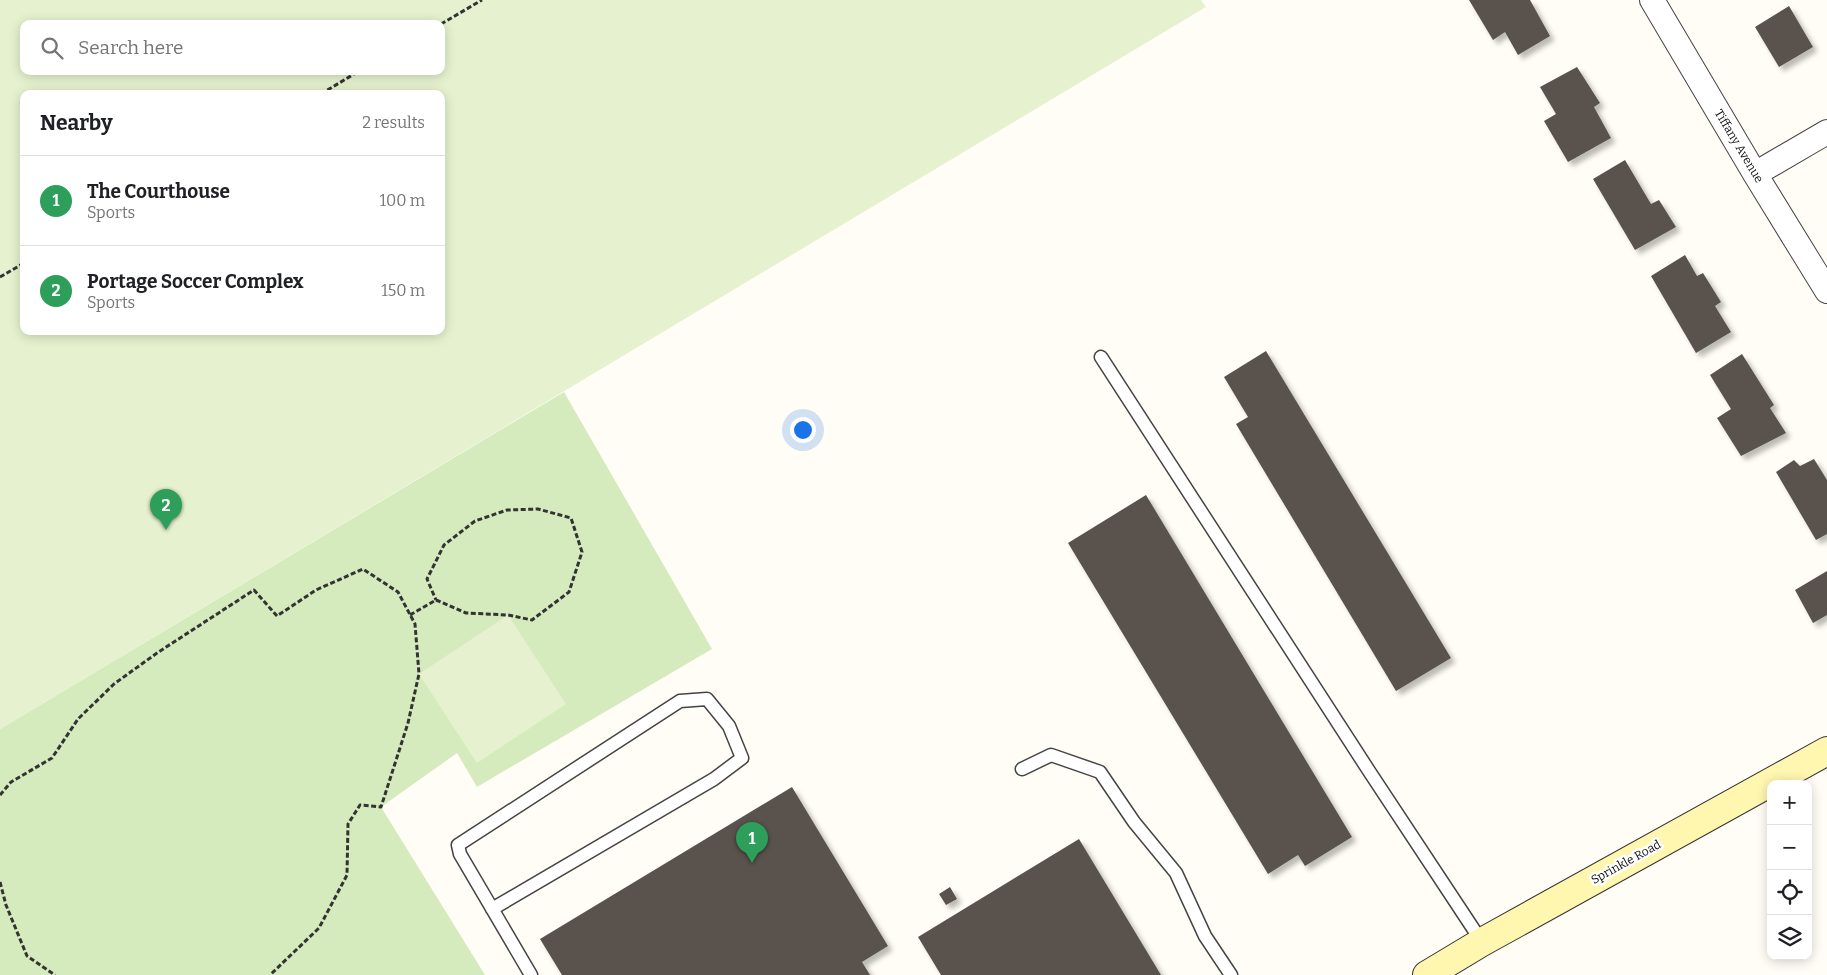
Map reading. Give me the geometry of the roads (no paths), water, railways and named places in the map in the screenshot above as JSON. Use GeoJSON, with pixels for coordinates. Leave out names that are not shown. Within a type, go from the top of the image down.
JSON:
{"type":"FeatureCollection","features":[{"type":"Feature","properties":{"kind":"main road","name":"Sprinkle Road"},"geometry":{"type":"LineString","coordinates":[[1427,975],[1482,942],[1827,751]]}},
{"type":"Feature","properties":{"kind":"street","name":"Tiffany Avenue"},"geometry":{"type":"LineString","coordinates":[[1652,0],[1755,174],[1827,290]]}},
{"type":"Feature","properties":{"kind":"street"},"geometry":{"type":"LineString","coordinates":[[1755,174],[1827,132]]}},
{"type":"Feature","properties":{"kind":"lane"},"geometry":{"type":"LineString","coordinates":[[1101,357],[1482,942]]}},
{"type":"Feature","properties":{"kind":"lane"},"geometry":{"type":"LineString","coordinates":[[492,910],[714,779],[742,758],[729,726],[707,699],[680,701],[458,845],[460,854],[492,910],[531,975]]}},
{"type":"Feature","properties":{"kind":"lane"},"geometry":{"type":"LineString","coordinates":[[1022,769],[1051,754],[1100,772],[1134,822],[1176,873],[1205,936],[1231,975]]}},
{"type":"Feature","properties":{"kind":"place","name":"Portage Soccer Complex"},"geometry":{"type":"Point","coordinates":[166,530]}},
{"type":"Feature","properties":{"kind":"place","name":"The Courthouse"},"geometry":{"type":"Point","coordinates":[752,863]}}]}
